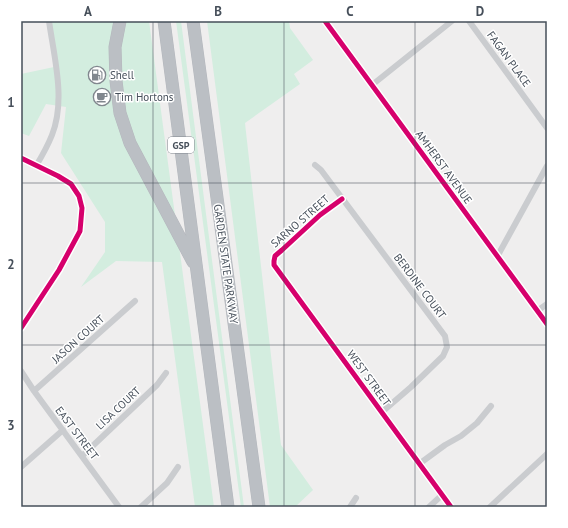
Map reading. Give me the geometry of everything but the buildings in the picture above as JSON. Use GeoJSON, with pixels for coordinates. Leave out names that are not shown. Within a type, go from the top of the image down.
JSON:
{"type":"FeatureCollection","features":[{"type":"Feature","properties":{"kind":"highway"},"geometry":{"type":"LineString","coordinates":[[120,21],[115,47],[116,81],[120,113],[130,143],[196,269]]}},
{"type":"Feature","properties":{"kind":"highway","name":"GSP"},"geometry":{"type":"LineString","coordinates":[[164,21],[228,507]]}},
{"type":"Feature","properties":{"kind":"highway","name":"GARDEN STATE PARKWAY"},"geometry":{"type":"LineString","coordinates":[[193,21],[259,507]]}},
{"type":"Feature","properties":{"kind":"street"},"geometry":{"type":"LineString","coordinates":[[36,166],[52,135],[56,120],[59,88],[49,21]]}},
{"type":"Feature","properties":{"kind":"street","name":"AMHERST AVENUE"},"geometry":{"type":"LineString","coordinates":[[325,21],[547,324]]}},
{"type":"Feature","properties":{"kind":"street"},"geometry":{"type":"LineString","coordinates":[[372,85],[452,21]]}},
{"type":"Feature","properties":{"kind":"street","name":"FAGAN PLACE"},"geometry":{"type":"LineString","coordinates":[[469,21],[547,128]]}},
{"type":"Feature","properties":{"kind":"street"},"geometry":{"type":"LineString","coordinates":[[21,158],[71,184],[79,196],[82,208],[80,231],[59,270],[21,328]]}},
{"type":"Feature","properties":{"kind":"street","name":"BERDINE COURT"},"geometry":{"type":"LineString","coordinates":[[314,165],[321,170],[445,336],[447,341],[447,347],[443,356],[382,412]]}},
{"type":"Feature","properties":{"kind":"street"},"geometry":{"type":"LineString","coordinates":[[497,257],[547,166]]}},
{"type":"Feature","properties":{"kind":"street","name":"SARNO STREET"},"geometry":{"type":"LineString","coordinates":[[274,260],[275,256],[304,229],[342,199]]}},
{"type":"Feature","properties":{"kind":"street","name":"WEST STREET"},"geometry":{"type":"LineString","coordinates":[[274,260],[277,270],[451,507]]}},
{"type":"Feature","properties":{"kind":"street","name":"JASON COURT"},"geometry":{"type":"LineString","coordinates":[[34,391],[135,301]]}},
{"type":"Feature","properties":{"kind":"street"},"geometry":{"type":"LineString","coordinates":[[537,311],[547,304]]}},
{"type":"Feature","properties":{"kind":"street","name":"EAST STREET"},"geometry":{"type":"LineString","coordinates":[[21,371],[119,507]]}},
{"type":"Feature","properties":{"kind":"street","name":"LISA COURT"},"geometry":{"type":"LineString","coordinates":[[82,456],[157,385],[166,373]]}},
{"type":"Feature","properties":{"kind":"street"},"geometry":{"type":"LineString","coordinates":[[419,464],[445,445],[461,436],[477,422],[491,406]]}},
{"type":"Feature","properties":{"kind":"street"},"geometry":{"type":"LineString","coordinates":[[21,467],[63,430]]}},
{"type":"Feature","properties":{"kind":"street"},"geometry":{"type":"LineString","coordinates":[[490,507],[547,454]]}},
{"type":"Feature","properties":{"kind":"street"},"geometry":{"type":"LineString","coordinates":[[141,507],[166,483],[178,468]]}},
{"type":"Feature","properties":{"kind":"street"},"geometry":{"type":"LineString","coordinates":[[429,507],[442,495]]}},
{"type":"Feature","properties":{"kind":"street"},"geometry":{"type":"LineString","coordinates":[[350,507],[356,498]]}},
{"type":"Feature","properties":{"kind":"green space"},"geometry":{"type":"Polygon","coordinates":[[[48,21],[149,21],[214,507],[195,507],[162,262],[116,261],[81,287],[105,252],[105,222],[61,153],[66,107],[46,104],[29,136],[21,133],[21,74],[54,67],[48,21]]]}},
{"type":"Feature","properties":{"kind":"green space"},"geometry":{"type":"Polygon","coordinates":[[[176,21],[181,21],[244,507],[241,507],[176,21]]]}},
{"type":"Feature","properties":{"kind":"green space"},"geometry":{"type":"Polygon","coordinates":[[[207,21],[289,21],[290,28],[313,60],[294,74],[300,84],[245,123],[281,445],[313,490],[295,507],[270,507],[207,21]]]}},
{"type":"Feature","properties":{"kind":"cycle path"},"geometry":{"type":"LineString","coordinates":[[325,21],[547,324]]}},
{"type":"Feature","properties":{"kind":"cycle path"},"geometry":{"type":"LineString","coordinates":[[21,158],[71,184],[79,196],[82,208],[80,231],[59,270],[21,328]]}},
{"type":"Feature","properties":{"kind":"cycle path"},"geometry":{"type":"LineString","coordinates":[[342,199],[320,215],[275,256],[274,265],[451,507]]}},
{"type":"Feature","properties":{"kind":"place","name":"Shell"},"geometry":{"type":"Point","coordinates":[97,75]}},
{"type":"Feature","properties":{"kind":"place","name":"Tim Hortons"},"geometry":{"type":"Point","coordinates":[102,97]}}]}
